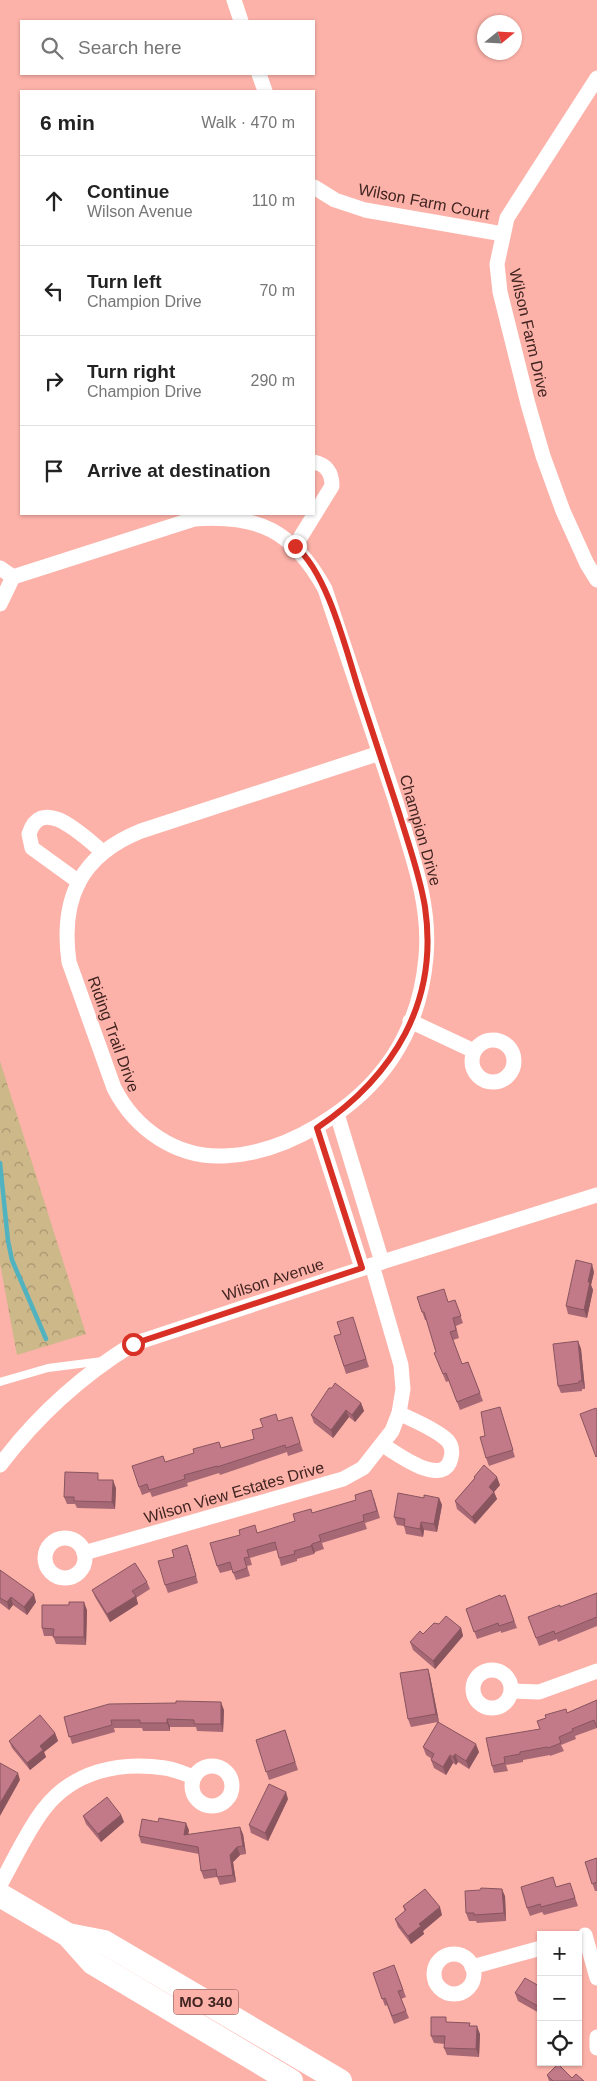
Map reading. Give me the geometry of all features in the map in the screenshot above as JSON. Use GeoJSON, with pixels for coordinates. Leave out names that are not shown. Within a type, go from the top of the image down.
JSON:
{"type":"FeatureCollection","features":[{"type":"Feature","properties":{"kind":"main road","name":"MO 340"},"geometry":{"type":"LineString","coordinates":[[0,1896],[68,1935],[93,1963],[292,2081]]}},
{"type":"Feature","properties":{"kind":"main road","name":"MO 340"},"geometry":{"type":"LineString","coordinates":[[68,1935],[104,1942],[340,2081]]}},
{"type":"Feature","properties":{"kind":"street"},"geometry":{"type":"LineString","coordinates":[[234,0],[241,20]]}},
{"type":"Feature","properties":{"kind":"street"},"geometry":{"type":"LineString","coordinates":[[259,75],[265,90]]}},
{"type":"Feature","properties":{"kind":"street","name":"Wilson Farm Drive"},"geometry":{"type":"LineString","coordinates":[[597,78],[507,218],[497,264],[500,292],[543,456],[563,511],[587,564],[597,580]]}},
{"type":"Feature","properties":{"kind":"street","name":"Wilson Farm Court"},"geometry":{"type":"LineString","coordinates":[[315,188],[335,200],[365,210],[503,234]]}},
{"type":"Feature","properties":{"kind":"street"},"geometry":{"type":"LineString","coordinates":[[315,462],[324,466],[330,472],[332,486],[315,514]]}},
{"type":"Feature","properties":{"kind":"street"},"geometry":{"type":"LineString","coordinates":[[295,546],[314,515]]}},
{"type":"Feature","properties":{"kind":"street","name":"Champion Drive"},"geometry":{"type":"LineString","coordinates":[[13,577],[194,519],[264,519],[306,558],[325,589],[380,753],[420,881],[426,915],[427,947],[420,999],[391,1058],[376,1077],[337,1114],[317,1128]]}},
{"type":"Feature","properties":{"kind":"street"},"geometry":{"type":"LineString","coordinates":[[0,568],[13,577],[0,604]]}},
{"type":"Feature","properties":{"kind":"street","name":"Riding Trail Drive"},"geometry":{"type":"LineString","coordinates":[[317,1128],[271,1146],[224,1156],[203,1154],[178,1148],[158,1138],[139,1123],[123,1106],[114,1088],[69,962],[66,942],[71,902],[83,872],[103,852],[120,840],[141,831],[380,753]]}},
{"type":"Feature","properties":{"kind":"street"},"geometry":{"type":"LineString","coordinates":[[79,882],[32,848],[29,834],[36,822],[43,817],[57,818],[103,852]]}},
{"type":"Feature","properties":{"kind":"street"},"geometry":{"type":"LineString","coordinates":[[410,1021],[474,1051]]}},
{"type":"Feature","properties":{"kind":"street"},"geometry":{"type":"LineString","coordinates":[[337,1114],[372,1265]]}},
{"type":"Feature","properties":{"kind":"street"},"geometry":{"type":"LineString","coordinates":[[317,1128],[372,1265]]}},
{"type":"Feature","properties":{"kind":"street","name":"Wilson Avenue"},"geometry":{"type":"LineString","coordinates":[[0,1465],[32,1426],[61,1396],[106,1360],[133,1344],[372,1265],[597,1195]]}},
{"type":"Feature","properties":{"kind":"street","name":"Wilson View Estates Drive"},"geometry":{"type":"LineString","coordinates":[[84,1552],[343,1480],[363,1468],[383,1445],[392,1431],[399,1413],[403,1389],[401,1365],[372,1265]]}},
{"type":"Feature","properties":{"kind":"street"},"geometry":{"type":"LineString","coordinates":[[383,1445],[423,1468],[434,1471],[442,1469],[450,1462],[452,1449],[445,1438],[399,1413]]}},
{"type":"Feature","properties":{"kind":"street"},"geometry":{"type":"LineString","coordinates":[[512,1691],[539,1692],[597,1671]]}},
{"type":"Feature","properties":{"kind":"street"},"geometry":{"type":"LineString","coordinates":[[0,1885],[44,1809],[58,1794],[76,1780],[93,1772],[136,1765],[166,1768],[194,1777]]}},
{"type":"Feature","properties":{"kind":"street"},"geometry":{"type":"LineString","coordinates":[[587,1934],[597,1978]]}},
{"type":"Feature","properties":{"kind":"street"},"geometry":{"type":"LineString","coordinates":[[472,1967],[537,1949]]}},
{"type":"Feature","properties":{"kind":"street"},"geometry":{"type":"LineString","coordinates":[[597,2037],[597,2048]]}},
{"type":"Feature","properties":{"kind":"lane"},"geometry":{"type":"LineString","coordinates":[[0,1382],[48,1368],[106,1360]]}},
{"type":"Feature","properties":{"kind":"green space"},"geometry":{"type":"Polygon","coordinates":[[[0,1061],[86,1334],[17,1355],[0,1264],[0,1061]]]}},
{"type":"Feature","properties":{"kind":"building"},"geometry":{"type":"Polygon","coordinates":[[[576,1260],[592,1264],[584,1310],[566,1306],[576,1260]]]}},
{"type":"Feature","properties":{"kind":"building"},"geometry":{"type":"Polygon","coordinates":[[[444,1289],[448,1302],[455,1300],[461,1316],[453,1318],[456,1330],[450,1332],[462,1364],[468,1362],[480,1393],[457,1402],[446,1373],[443,1374],[434,1353],[436,1352],[424,1312],[422,1312],[417,1297],[444,1289]]]}},
{"type":"Feature","properties":{"kind":"building"},"geometry":{"type":"Polygon","coordinates":[[[353,1317],[366,1359],[344,1366],[334,1336],[341,1334],[337,1322],[353,1317]]]}},
{"type":"Feature","properties":{"kind":"building"},"geometry":{"type":"Polygon","coordinates":[[[578,1341],[582,1381],[558,1386],[553,1344],[578,1341]]]}},
{"type":"Feature","properties":{"kind":"building"},"geometry":{"type":"Polygon","coordinates":[[[335,1383],[361,1403],[352,1415],[346,1410],[331,1430],[311,1415],[329,1388],[332,1388],[335,1383]]]}},
{"type":"Feature","properties":{"kind":"building"},"geometry":{"type":"Polygon","coordinates":[[[500,1407],[513,1450],[486,1458],[480,1437],[485,1436],[481,1412],[500,1407]]]}},
{"type":"Feature","properties":{"kind":"building"},"geometry":{"type":"Polygon","coordinates":[[[596,1408],[597,1456],[596,1457],[580,1414],[596,1408]]]}},
{"type":"Feature","properties":{"kind":"building"},"geometry":{"type":"Polygon","coordinates":[[[276,1414],[278,1421],[292,1417],[300,1443],[286,1448],[285,1445],[217,1467],[184,1475],[185,1479],[149,1490],[147,1484],[139,1487],[132,1466],[163,1456],[165,1462],[194,1453],[193,1449],[219,1442],[221,1448],[254,1439],[252,1430],[263,1427],[260,1419],[276,1414]]]}},
{"type":"Feature","properties":{"kind":"building"},"geometry":{"type":"Polygon","coordinates":[[[484,1465],[497,1477],[489,1487],[494,1492],[472,1517],[455,1501],[484,1465]]]}},
{"type":"Feature","properties":{"kind":"building"},"geometry":{"type":"Polygon","coordinates":[[[65,1472],[98,1473],[98,1480],[113,1480],[112,1502],[74,1501],[74,1497],[64,1497],[65,1472]]]}},
{"type":"Feature","properties":{"kind":"building"},"geometry":{"type":"Polygon","coordinates":[[[371,1490],[377,1511],[363,1515],[364,1521],[319,1535],[321,1541],[294,1551],[295,1554],[279,1558],[275,1542],[247,1550],[249,1557],[244,1558],[247,1568],[233,1573],[230,1562],[217,1566],[210,1543],[240,1535],[239,1530],[255,1525],[257,1533],[295,1521],[293,1514],[311,1509],[312,1513],[356,1500],[355,1495],[371,1490]]]}},
{"type":"Feature","properties":{"kind":"building"},"geometry":{"type":"Polygon","coordinates":[[[398,1493],[424,1498],[424,1495],[439,1498],[434,1524],[421,1522],[420,1529],[404,1526],[405,1519],[394,1517],[398,1493]]]}},
{"type":"Feature","properties":{"kind":"building"},"geometry":{"type":"Polygon","coordinates":[[[187,1545],[196,1576],[165,1585],[158,1561],[174,1557],[172,1550],[187,1545]]]}},
{"type":"Feature","properties":{"kind":"building"},"geometry":{"type":"Polygon","coordinates":[[[135,1563],[147,1582],[132,1591],[136,1596],[107,1614],[92,1590],[135,1563]]]}},
{"type":"Feature","properties":{"kind":"building"},"geometry":{"type":"Polygon","coordinates":[[[0,1570],[34,1594],[24,1607],[11,1597],[7,1602],[0,1598],[0,1570]]]}},
{"type":"Feature","properties":{"kind":"building"},"geometry":{"type":"Polygon","coordinates":[[[597,1593],[597,1617],[555,1634],[554,1631],[536,1638],[528,1617],[597,1593]]]}},
{"type":"Feature","properties":{"kind":"building"},"geometry":{"type":"Polygon","coordinates":[[[500,1595],[501,1597],[505,1595],[514,1621],[499,1626],[498,1623],[474,1632],[466,1609],[500,1595]]]}},
{"type":"Feature","properties":{"kind":"building"},"geometry":{"type":"Polygon","coordinates":[[[69,1602],[84,1602],[84,1637],[53,1637],[54,1629],[42,1628],[42,1605],[69,1605],[69,1602]]]}},
{"type":"Feature","properties":{"kind":"building"},"geometry":{"type":"Polygon","coordinates":[[[446,1616],[461,1628],[433,1661],[410,1642],[420,1631],[423,1634],[434,1623],[439,1624],[446,1616]]]}},
{"type":"Feature","properties":{"kind":"building"},"geometry":{"type":"Polygon","coordinates":[[[428,1669],[436,1714],[408,1719],[400,1673],[428,1669]]]}},
{"type":"Feature","properties":{"kind":"building"},"geometry":{"type":"Polygon","coordinates":[[[597,1700],[597,1727],[594,1720],[572,1729],[573,1731],[559,1737],[561,1743],[548,1748],[520,1752],[520,1754],[504,1757],[505,1763],[492,1766],[486,1738],[540,1729],[537,1721],[546,1718],[545,1715],[566,1709],[567,1713],[597,1700]]]}},
{"type":"Feature","properties":{"kind":"building"},"geometry":{"type":"Polygon","coordinates":[[[176,1701],[221,1702],[221,1724],[194,1724],[194,1720],[167,1719],[167,1723],[140,1723],[140,1720],[111,1720],[112,1725],[69,1737],[64,1717],[109,1704],[176,1703],[176,1701]]]}},
{"type":"Feature","properties":{"kind":"building"},"geometry":{"type":"Polygon","coordinates":[[[40,1715],[55,1733],[40,1746],[43,1750],[27,1763],[9,1741],[40,1715]]]}},
{"type":"Feature","properties":{"kind":"building"},"geometry":{"type":"Polygon","coordinates":[[[438,1722],[476,1744],[466,1761],[455,1754],[453,1757],[450,1755],[443,1767],[431,1760],[434,1754],[423,1747],[438,1722]]]}},
{"type":"Feature","properties":{"kind":"building"},"geometry":{"type":"Polygon","coordinates":[[[285,1730],[295,1762],[266,1772],[256,1740],[285,1730]]]}},
{"type":"Feature","properties":{"kind":"building"},"geometry":{"type":"Polygon","coordinates":[[[0,1763],[18,1773],[0,1803],[0,1763]]]}},
{"type":"Feature","properties":{"kind":"building"},"geometry":{"type":"Polygon","coordinates":[[[269,1784],[286,1792],[265,1833],[249,1825],[269,1784]]]}},
{"type":"Feature","properties":{"kind":"building"},"geometry":{"type":"Polygon","coordinates":[[[107,1797],[121,1815],[98,1834],[83,1816],[107,1797]]]}},
{"type":"Feature","properties":{"kind":"building"},"geometry":{"type":"Polygon","coordinates":[[[159,1818],[186,1823],[184,1835],[240,1827],[243,1846],[237,1847],[230,1855],[233,1875],[217,1877],[216,1869],[201,1871],[198,1847],[139,1836],[142,1819],[158,1822],[159,1818]]]}},
{"type":"Feature","properties":{"kind":"building"},"geometry":{"type":"Polygon","coordinates":[[[597,1858],[597,1882],[592,1884],[585,1862],[597,1858]]]}},
{"type":"Feature","properties":{"kind":"building"},"geometry":{"type":"Polygon","coordinates":[[[553,1877],[556,1887],[570,1883],[575,1898],[541,1907],[540,1904],[527,1908],[521,1887],[553,1877]]]}},
{"type":"Feature","properties":{"kind":"building"},"geometry":{"type":"Polygon","coordinates":[[[481,1888],[502,1889],[504,1913],[474,1915],[474,1913],[466,1913],[465,1891],[480,1890],[481,1888]]]}},
{"type":"Feature","properties":{"kind":"building"},"geometry":{"type":"Polygon","coordinates":[[[425,1889],[440,1907],[419,1924],[421,1926],[408,1936],[395,1919],[406,1910],[403,1906],[425,1889]]]}},
{"type":"Feature","properties":{"kind":"building"},"geometry":{"type":"Polygon","coordinates":[[[394,1965],[403,1990],[398,1991],[406,2011],[392,2016],[385,1998],[382,1999],[373,1973],[394,1965]]]}},
{"type":"Feature","properties":{"kind":"building"},"geometry":{"type":"Polygon","coordinates":[[[525,1978],[537,1985],[537,2006],[515,1993],[525,1978]]]}},
{"type":"Feature","properties":{"kind":"building"},"geometry":{"type":"Polygon","coordinates":[[[431,2017],[446,2017],[446,2022],[470,2023],[469,2026],[477,2026],[476,2049],[444,2048],[445,2036],[431,2036],[431,2017]]]}},
{"type":"Feature","properties":{"kind":"building"},"geometry":{"type":"Polygon","coordinates":[[[556,2066],[560,2066],[572,2078],[576,2074],[584,2081],[553,2081],[547,2075],[556,2066]]]}},
{"type":"Feature","properties":{"kind":"waterway"},"geometry":{"type":"LineString","coordinates":[[0,1163],[8,1241],[12,1260],[46,1339]]}},
{"type":"Feature","properties":{"kind":"route"},"geometry":{"type":"LineString","coordinates":[[133,1344],[362,1268],[317,1128],[337,1114],[376,1077],[401,1041],[420,999],[427,955],[425,907],[420,881],[380,753],[325,589],[316,572],[295,546]]}}]}
